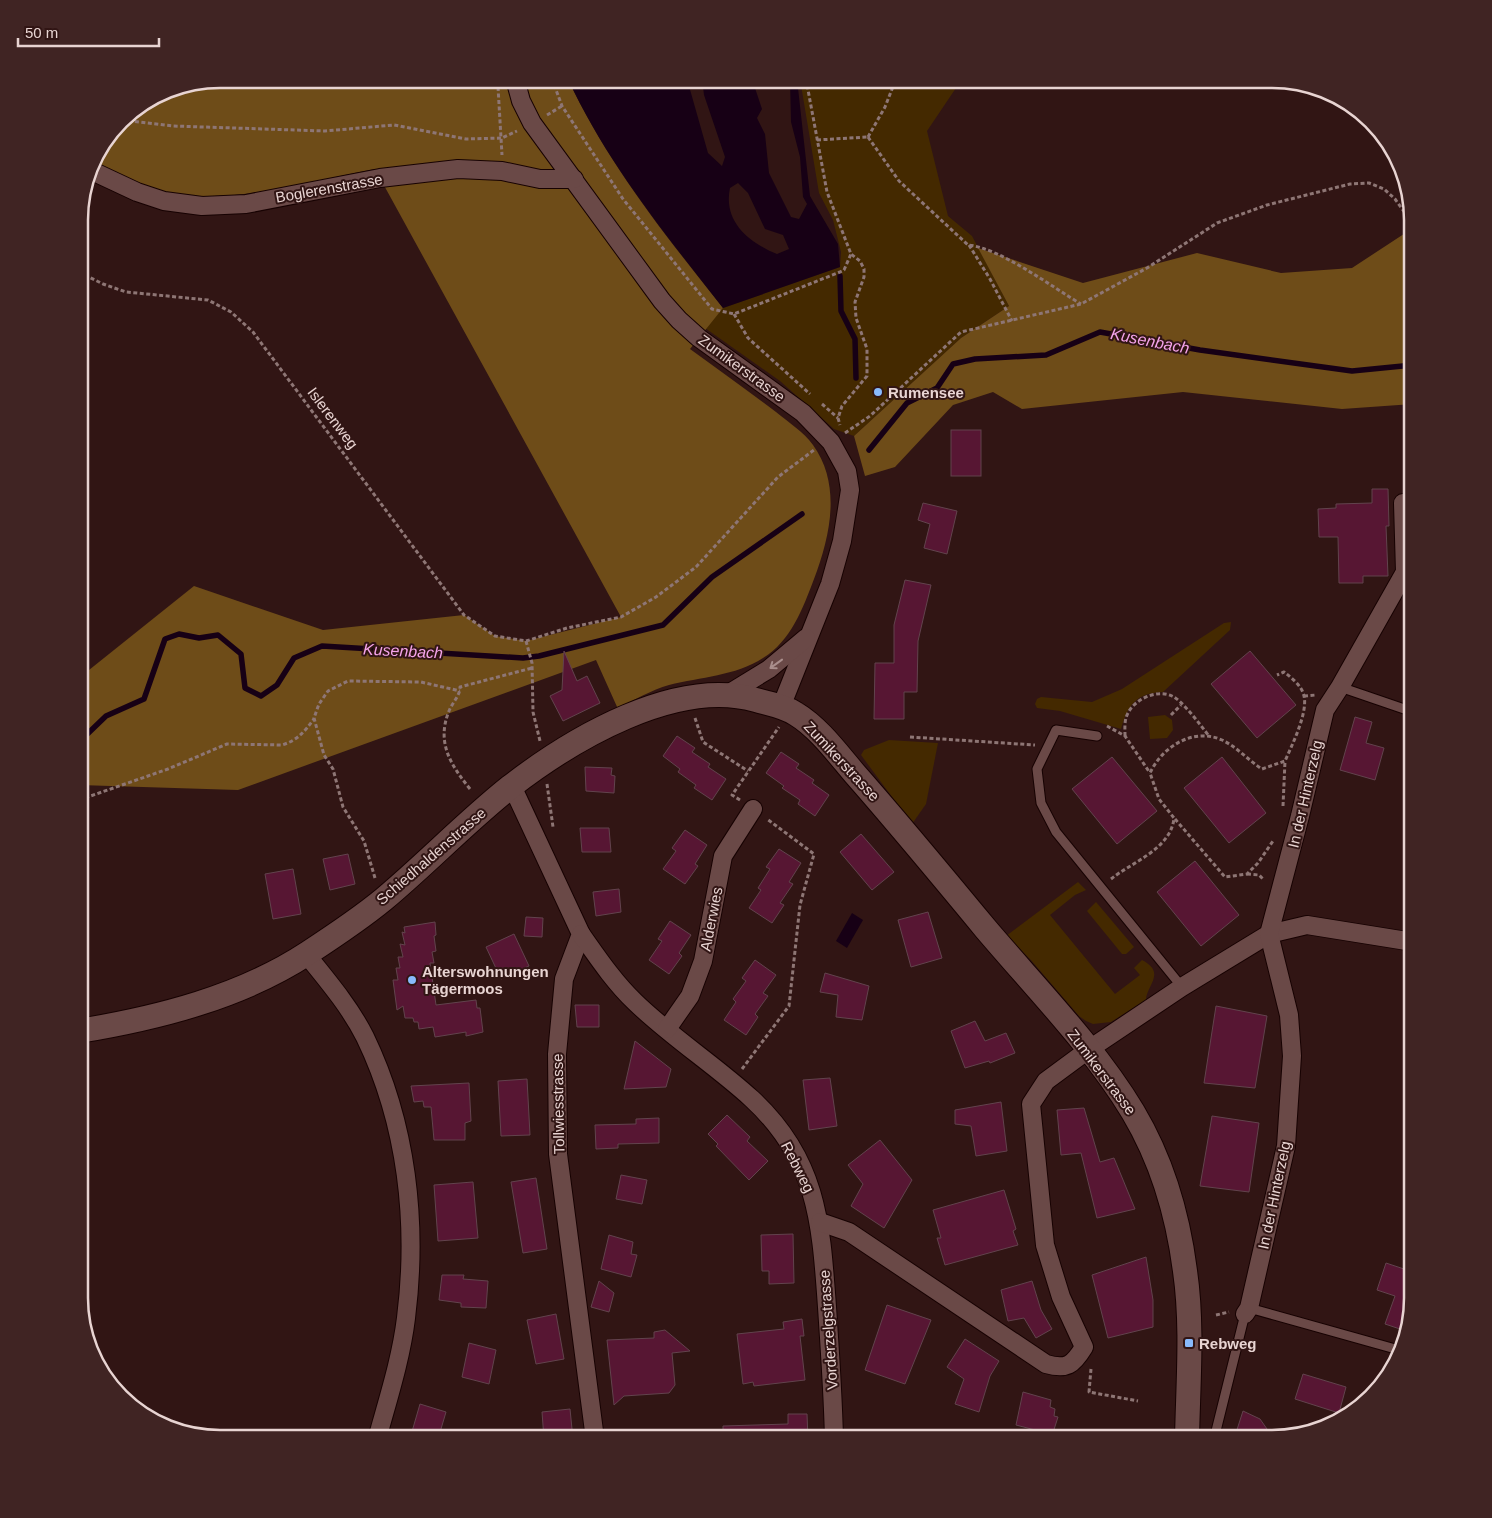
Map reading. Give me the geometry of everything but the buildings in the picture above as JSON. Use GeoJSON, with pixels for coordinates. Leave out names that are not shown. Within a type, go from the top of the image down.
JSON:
{"type":"FeatureCollection","features":[{"type":"Feature","properties":{"kind":"main road","name":"Schiedhaldenstrasse"},"geometry":{"type":"LineString","coordinates":[[88,1029],[114,1025],[214,998],[270,974],[306,954],[382,900],[512,786],[578,743],[622,719],[688,697],[746,697],[786,708]]}},
{"type":"Feature","properties":{"kind":"main road","name":"Zumikerstrasse"},"geometry":{"type":"LineString","coordinates":[[786,708],[818,732],[882,804],[1088,1050],[1137,1119],[1160,1170],[1177,1222],[1189,1304],[1187,1430]]}},
{"type":"Feature","properties":{"kind":"street","name":"Zumikerstrasse"},"geometry":{"type":"LineString","coordinates":[[517,88],[521,101],[532,123],[662,301],[699,338],[803,413],[830,442],[847,471],[850,490],[837,558],[786,708]]}},
{"type":"Feature","properties":{"kind":"street","name":"Boglerenstrasse"},"geometry":{"type":"LineString","coordinates":[[96,173],[136,192],[164,201],[202,206],[246,204],[380,178],[458,169],[502,171],[540,179],[574,179]]}},
{"type":"Feature","properties":{"kind":"street","name":"In der Hinterzelg"},"geometry":{"type":"LineString","coordinates":[[1403,503],[1404,538]]}},
{"type":"Feature","properties":{"kind":"street","name":"In der Hinterzelg"},"geometry":{"type":"LineString","coordinates":[[1247,1311],[1286,1146],[1292,1056],[1288,1015],[1269,934],[1325,710],[1404,574]]}},
{"type":"Feature","properties":{"kind":"street"},"geometry":{"type":"LineString","coordinates":[[725,696],[769,669],[812,632]]}},
{"type":"Feature","properties":{"kind":"street"},"geometry":{"type":"LineString","coordinates":[[512,786],[581,934]]}},
{"type":"Feature","properties":{"kind":"street","name":"Alderwies"},"geometry":{"type":"LineString","coordinates":[[667,1029],[690,996],[703,961],[723,856],[752,809]]}},
{"type":"Feature","properties":{"kind":"street"},"geometry":{"type":"LineString","coordinates":[[820,1222],[849,1232],[1046,1364],[1059,1368],[1068,1366],[1077,1358],[1084,1347],[1061,1297],[1045,1245],[1031,1104],[1046,1081],[1088,1050],[1182,987],[1269,934],[1307,924],[1404,940]]}},
{"type":"Feature","properties":{"kind":"street","name":"Rebweg"},"geometry":{"type":"LineString","coordinates":[[581,934],[604,967],[635,1002],[732,1082],[775,1124],[794,1153],[808,1180],[820,1222]]}},
{"type":"Feature","properties":{"kind":"street","name":"Tollwiesstrasse"},"geometry":{"type":"LineString","coordinates":[[581,934],[564,979],[557,1054],[558,1154],[594,1430]]}},
{"type":"Feature","properties":{"kind":"street"},"geometry":{"type":"LineString","coordinates":[[306,954],[338,994],[364,1036],[383,1080],[406,1173],[411,1226],[411,1270],[406,1320],[397,1364],[379,1430]]}},
{"type":"Feature","properties":{"kind":"street","name":"Vorderzelgstrasse"},"geometry":{"type":"LineString","coordinates":[[820,1222],[832,1381],[834,1430]]}},
{"type":"Feature","properties":{"kind":"lane"},"geometry":{"type":"LineString","coordinates":[[1340,687],[1404,709]]}},
{"type":"Feature","properties":{"kind":"lane"},"geometry":{"type":"LineString","coordinates":[[1097,736],[1056,730],[1037,768],[1041,803],[1056,832],[1182,987]]}},
{"type":"Feature","properties":{"kind":"lane"},"geometry":{"type":"LineString","coordinates":[[1216,1430],[1247,1311],[1394,1349]]}},
{"type":"Feature","properties":{"kind":"path"},"geometry":{"type":"LineString","coordinates":[[131,121],[173,126],[325,131],[394,125],[466,139],[502,138],[498,117],[498,88]]}},
{"type":"Feature","properties":{"kind":"path"},"geometry":{"type":"LineString","coordinates":[[555,88],[562,106],[623,199],[712,309],[734,314],[844,270],[851,254]]}},
{"type":"Feature","properties":{"kind":"path"},"geometry":{"type":"LineString","coordinates":[[808,88],[827,192],[851,254],[860,261],[864,269],[864,277],[855,302],[856,318],[867,349],[867,376],[848,398],[838,418]]}},
{"type":"Feature","properties":{"kind":"path"},"geometry":{"type":"LineString","coordinates":[[868,136],[885,107],[892,88]]}},
{"type":"Feature","properties":{"kind":"path"},"geometry":{"type":"LineString","coordinates":[[817,140],[868,136]]}},
{"type":"Feature","properties":{"kind":"path"},"geometry":{"type":"LineString","coordinates":[[868,136],[899,181],[968,245],[990,279],[1012,321]]}},
{"type":"Feature","properties":{"kind":"path"},"geometry":{"type":"LineString","coordinates":[[819,401],[838,418],[844,434],[870,416],[961,332],[1081,304],[1147,268],[1217,223],[1267,205],[1350,184],[1369,184],[1384,189],[1395,198],[1403,210]]}},
{"type":"Feature","properties":{"kind":"path"},"geometry":{"type":"LineString","coordinates":[[968,245],[980,246],[1009,261],[1081,304]]}},
{"type":"Feature","properties":{"kind":"path","name":"Islerenweg"},"geometry":{"type":"LineString","coordinates":[[88,276],[126,292],[208,300],[231,312],[253,332],[464,615],[495,636],[526,641]]}},
{"type":"Feature","properties":{"kind":"path"},"geometry":{"type":"LineString","coordinates":[[734,314],[748,338],[812,396]]}},
{"type":"Feature","properties":{"kind":"path"},"geometry":{"type":"LineString","coordinates":[[542,749],[533,712],[532,665],[526,641],[567,628],[621,617],[656,597],[696,567],[778,477],[809,452],[830,442]]}},
{"type":"Feature","properties":{"kind":"path"},"geometry":{"type":"LineString","coordinates":[[470,789],[449,759],[444,745],[444,732],[449,712],[460,691],[460,687],[532,665]]}},
{"type":"Feature","properties":{"kind":"path"},"geometry":{"type":"LineString","coordinates":[[1277,675],[1284,672],[1295,680],[1304,696],[1304,709],[1296,738],[1285,761],[1282,810]]}},
{"type":"Feature","properties":{"kind":"path"},"geometry":{"type":"LineString","coordinates":[[88,797],[168,769],[227,744],[282,744],[290,742],[304,733],[314,718],[318,704],[328,691],[348,681],[421,682],[460,691]]}},
{"type":"Feature","properties":{"kind":"path"},"geometry":{"type":"LineString","coordinates":[[1125,736],[1127,714],[1132,706],[1140,700],[1162,694],[1172,696],[1210,736],[1236,748],[1247,759],[1262,769],[1285,761]]}},
{"type":"Feature","properties":{"kind":"path"},"geometry":{"type":"LineString","coordinates":[[688,697],[703,742],[748,771]]}},
{"type":"Feature","properties":{"kind":"path"},"geometry":{"type":"LineString","coordinates":[[1171,715],[1182,705]]}},
{"type":"Feature","properties":{"kind":"path"},"geometry":{"type":"LineString","coordinates":[[732,795],[786,708]]}},
{"type":"Feature","properties":{"kind":"path"},"geometry":{"type":"LineString","coordinates":[[314,718],[324,755],[334,769],[343,807],[364,842],[382,900]]}},
{"type":"Feature","properties":{"kind":"path"},"geometry":{"type":"LineString","coordinates":[[1109,727],[1125,736],[1150,773],[1159,799],[1226,877],[1247,874],[1272,844],[1275,836]]}},
{"type":"Feature","properties":{"kind":"path"},"geometry":{"type":"LineString","coordinates":[[1150,773],[1154,763],[1165,750],[1178,742],[1193,737],[1210,736]]}},
{"type":"Feature","properties":{"kind":"path"},"geometry":{"type":"LineString","coordinates":[[910,737],[1048,746]]}},
{"type":"Feature","properties":{"kind":"path"},"geometry":{"type":"LineString","coordinates":[[1100,887],[1125,868],[1154,850],[1168,838],[1173,829],[1174,818]]}},
{"type":"Feature","properties":{"kind":"path"},"geometry":{"type":"LineString","coordinates":[[732,1082],[789,1006],[800,905],[813,861],[814,854],[807,847],[772,822]]}},
{"type":"Feature","properties":{"kind":"path"},"geometry":{"type":"LineString","coordinates":[[1095,1393],[1138,1401]]}},
{"type":"Feature","properties":{"kind":"shaded area"},"geometry":{"type":"Polygon","coordinates":[[[211,88],[572,88],[583,110],[638,198],[723,308],[690,349],[801,431],[813,445],[822,461],[828,477],[830,494],[830,511],[825,546],[814,579],[789,633],[773,651],[741,669],[669,685],[618,709],[596,660],[238,790],[88,785],[88,671],[194,586],[323,630],[464,615],[495,636],[526,641],[621,617],[375,169],[271,190],[217,196],[191,196],[166,192],[128,179],[99,165],[120,132],[132,120],[161,101],[194,90],[211,88]]]}},
{"type":"Feature","properties":{"kind":"shaded area"},"geometry":{"type":"Polygon","coordinates":[[[573,88],[690,88],[708,153],[722,166],[725,157],[703,88],[755,88],[762,109],[757,118],[765,134],[769,173],[791,217],[799,219],[807,204],[803,197],[800,157],[791,122],[790,88],[798,88],[810,196],[838,244],[840,267],[723,308],[639,198],[601,140],[573,88]],[[738,183],[730,188],[730,211],[740,229],[756,243],[777,254],[789,249],[783,235],[765,229],[748,193],[738,183]]]}},
{"type":"Feature","properties":{"kind":"shaded area"},"geometry":{"type":"Polygon","coordinates":[[[802,88],[956,88],[927,131],[948,216],[972,236],[1009,306],[961,338],[854,436],[834,429],[780,381],[705,328],[723,308],[840,267],[841,252],[833,220],[819,193],[802,88]]]}},
{"type":"Feature","properties":{"kind":"shaded area"},"geometry":{"type":"Polygon","coordinates":[[[1404,234],[1404,405],[1342,409],[1183,392],[1022,409],[993,392],[953,405],[895,467],[865,476],[854,436],[961,338],[1009,306],[978,248],[1083,283],[1197,253],[1281,273],[1352,268],[1404,234]]]}},
{"type":"Feature","properties":{"kind":"shaded area"},"geometry":{"type":"Polygon","coordinates":[[[1231,622],[1230,630],[1163,692],[1146,695],[1134,702],[1127,713],[1121,729],[1060,711],[1037,708],[1035,704],[1037,699],[1041,697],[1092,702],[1122,689],[1224,623],[1231,622]]]}},
{"type":"Feature","properties":{"kind":"shaded area"},"geometry":{"type":"Polygon","coordinates":[[[1165,715],[1172,720],[1173,730],[1167,738],[1150,739],[1148,717],[1165,715]]]}},
{"type":"Feature","properties":{"kind":"shaded area"},"geometry":{"type":"Polygon","coordinates":[[[889,740],[938,743],[926,804],[912,824],[861,755],[864,750],[889,740]]]}},
{"type":"Feature","properties":{"kind":"shaded area"},"geometry":{"type":"Polygon","coordinates":[[[1078,882],[1086,890],[1075,895],[1050,915],[1115,994],[1140,975],[1134,968],[1142,960],[1153,970],[1153,980],[1146,1000],[1111,1022],[1093,1024],[1079,1016],[1030,959],[1006,936],[1078,882]]]}},
{"type":"Feature","properties":{"kind":"shaded area"},"geometry":{"type":"Polygon","coordinates":[[[1096,902],[1134,947],[1126,954],[1122,954],[1087,911],[1096,902]]]}},
{"type":"Feature","properties":{"kind":"shaded area"},"geometry":{"type":"Polygon","coordinates":[[[852,913],[863,920],[847,948],[836,941],[852,913]]]}},
{"type":"Feature","properties":{"kind":"waterway"},"geometry":{"type":"LineString","coordinates":[[840,276],[841,311],[855,339],[856,378]]}},
{"type":"Feature","properties":{"kind":"waterway","name":"Kusenbach"},"geometry":{"type":"LineString","coordinates":[[869,450],[907,403],[937,388],[953,364],[975,359],[1046,355],[1100,332],[1200,350],[1352,371],[1404,366]]}},
{"type":"Feature","properties":{"kind":"waterway","name":"Kusenbach"},"geometry":{"type":"LineString","coordinates":[[88,733],[106,716],[144,699],[165,639],[179,634],[199,638],[218,635],[241,654],[245,688],[261,696],[277,685],[294,658],[322,646],[523,658],[539,656],[663,625],[712,577],[802,514]]}},
{"type":"Feature","properties":{"kind":"place","name":"Rumensee"},"geometry":{"type":"Point","coordinates":[878,392]}},
{"type":"Feature","properties":{"kind":"place","name":"Alterswohnungen Tägermoos"},"geometry":{"type":"Point","coordinates":[412,980]}},
{"type":"Feature","properties":{"kind":"place","name":"Rebweg"},"geometry":{"type":"Point","coordinates":[1189,1343]}}]}
